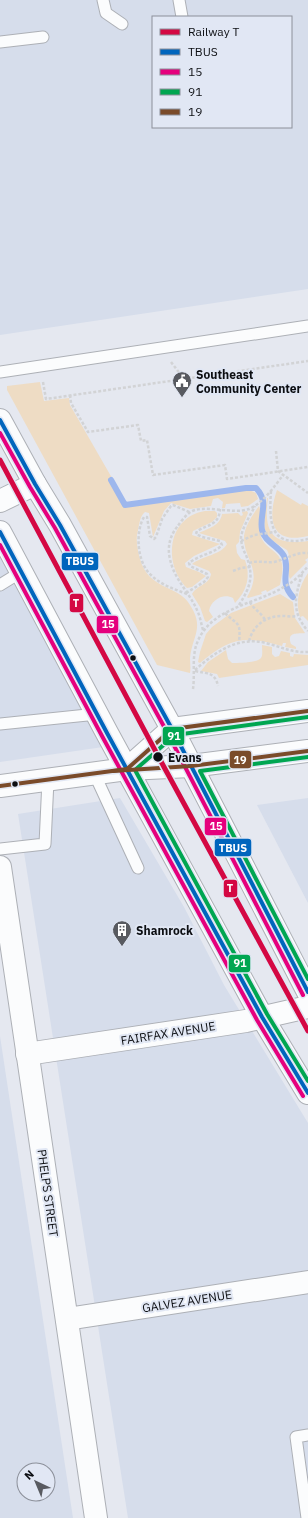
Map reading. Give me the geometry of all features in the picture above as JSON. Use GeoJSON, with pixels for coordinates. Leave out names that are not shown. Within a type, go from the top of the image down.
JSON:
{"type":"FeatureCollection","features":[{"type":"Feature","properties":{"kind":"main road"},"geometry":{"type":"LineString","coordinates":[[0,420],[35,484],[60,525],[172,729],[308,992]]}},
{"type":"Feature","properties":{"kind":"main road"},"geometry":{"type":"LineString","coordinates":[[0,501],[35,484]]}},
{"type":"Feature","properties":{"kind":"main road"},"geometry":{"type":"LineString","coordinates":[[0,532],[126,769],[262,1017],[308,1093]]}},
{"type":"Feature","properties":{"kind":"main road"},"geometry":{"type":"LineString","coordinates":[[126,769],[172,729],[308,711]]}},
{"type":"Feature","properties":{"kind":"main road"},"geometry":{"type":"LineString","coordinates":[[0,786],[126,769],[191,766],[308,751]]}},
{"type":"Feature","properties":{"kind":"main road","name":"PHELPS STREET"},"geometry":{"type":"LineString","coordinates":[[0,867],[96,1518]]}},
{"type":"Feature","properties":{"kind":"main road","name":"FAIRFAX AVENUE"},"geometry":{"type":"LineString","coordinates":[[28,1054],[246,1021],[308,1007]]}},
{"type":"Feature","properties":{"kind":"main road","name":"GALVEZ AVENUE"},"geometry":{"type":"LineString","coordinates":[[67,1319],[308,1282]]}},
{"type":"Feature","properties":{"kind":"lane"},"geometry":{"type":"LineString","coordinates":[[103,0],[106,13],[122,24]]}},
{"type":"Feature","properties":{"kind":"lane"},"geometry":{"type":"LineString","coordinates":[[179,0],[182,16]]}},
{"type":"Feature","properties":{"kind":"lane"},"geometry":{"type":"LineString","coordinates":[[0,42],[43,37]]}},
{"type":"Feature","properties":{"kind":"lane"},"geometry":{"type":"LineString","coordinates":[[0,372],[308,326]]}},
{"type":"Feature","properties":{"kind":"lane"},"geometry":{"type":"LineString","coordinates":[[0,585],[21,572]]}},
{"type":"Feature","properties":{"kind":"lane"},"geometry":{"type":"LineString","coordinates":[[0,724],[97,714]]}},
{"type":"Feature","properties":{"kind":"lane"},"geometry":{"type":"LineString","coordinates":[[94,773],[138,868]]}},
{"type":"Feature","properties":{"kind":"lane"},"geometry":{"type":"LineString","coordinates":[[0,849],[45,844],[48,780]]}},
{"type":"Feature","properties":{"kind":"lane"},"geometry":{"type":"LineString","coordinates":[[307,1518],[296,1437],[308,1435]]}},
{"type":"Feature","properties":{"kind":"path"},"geometry":{"type":"LineString","coordinates":[[43,379],[46,399],[308,361]]}},
{"type":"Feature","properties":{"kind":"path"},"geometry":{"type":"LineString","coordinates":[[70,395],[72,404],[88,432],[138,425],[141,441],[147,440],[153,475],[225,464],[227,479],[308,467]]}},
{"type":"Feature","properties":{"kind":"path"},"geometry":{"type":"LineString","coordinates":[[276,451],[278,471],[308,493]]}},
{"type":"Feature","properties":{"kind":"path"},"geometry":{"type":"LineString","coordinates":[[187,593],[168,587],[150,575],[143,563],[138,542],[143,518],[146,516],[148,518],[150,536],[154,539],[162,518],[173,505],[189,512],[203,509],[242,510],[255,505],[260,501],[272,490],[283,475]]}},
{"type":"Feature","properties":{"kind":"path"},"geometry":{"type":"LineString","coordinates":[[272,490],[270,514],[272,526],[275,532],[285,540],[298,541],[308,539]]}},
{"type":"Feature","properties":{"kind":"path"},"geometry":{"type":"LineString","coordinates":[[239,605],[250,584],[250,567],[242,541],[244,527],[255,505]]}},
{"type":"Feature","properties":{"kind":"path"},"geometry":{"type":"LineString","coordinates":[[187,593],[204,582],[208,577],[207,574],[190,566],[189,563],[202,555],[218,549],[222,545],[220,541],[196,534],[201,529],[216,521],[219,516],[220,509]]}},
{"type":"Feature","properties":{"kind":"path"},"geometry":{"type":"LineString","coordinates":[[189,512],[173,532],[169,550],[172,568],[197,610],[204,630]]}},
{"type":"Feature","properties":{"kind":"path"},"geometry":{"type":"LineString","coordinates":[[242,541],[254,535],[275,532]]}},
{"type":"Feature","properties":{"kind":"path"},"geometry":{"type":"LineString","coordinates":[[249,563],[254,561],[275,561],[301,553],[308,553]]}},
{"type":"Feature","properties":{"kind":"path"},"geometry":{"type":"LineString","coordinates":[[193,689],[196,647],[204,630],[225,612],[282,588],[302,573],[308,566]]}},
{"type":"Feature","properties":{"kind":"path"},"geometry":{"type":"LineString","coordinates":[[233,571],[250,567]]}},
{"type":"Feature","properties":{"kind":"path"},"geometry":{"type":"LineString","coordinates":[[302,573],[295,603],[297,616],[308,631]]}},
{"type":"Feature","properties":{"kind":"path"},"geometry":{"type":"LineString","coordinates":[[250,602],[251,605],[262,614],[264,620]]}},
{"type":"Feature","properties":{"kind":"path"},"geometry":{"type":"LineString","coordinates":[[225,612],[238,624],[240,629],[239,642]]}},
{"type":"Feature","properties":{"kind":"path"},"geometry":{"type":"LineString","coordinates":[[249,641],[255,629],[264,620],[281,616],[297,616]]}},
{"type":"Feature","properties":{"kind":"path"},"geometry":{"type":"LineString","coordinates":[[195,671],[216,653],[239,642],[264,642],[295,652],[308,652]]}},
{"type":"Feature","properties":{"kind":"path"},"geometry":{"type":"LineString","coordinates":[[195,671],[214,676],[218,686]]}},
{"type":"Feature","properties":{"kind":"shaded area"},"geometry":{"type":"Polygon","coordinates":[[[0,0],[308,0],[308,289],[0,335],[0,0]]]}},
{"type":"Feature","properties":{"kind":"shaded area"},"geometry":{"type":"Polygon","coordinates":[[[40,382],[44,401],[69,398],[70,405],[112,478],[109,480],[124,507],[241,490],[249,490],[256,493],[258,499],[248,506],[241,507],[240,503],[226,504],[225,508],[222,508],[223,502],[218,498],[213,499],[211,506],[190,509],[171,503],[164,511],[153,537],[149,513],[145,512],[140,519],[137,544],[144,569],[150,577],[157,582],[185,598],[197,620],[196,632],[191,650],[190,673],[157,665],[7,390],[7,386],[40,382]]]}},
{"type":"Feature","properties":{"kind":"shaded area"},"geometry":{"type":"Polygon","coordinates":[[[277,490],[301,505],[302,503],[308,506],[308,536],[296,538],[286,537],[279,533],[275,527],[272,511],[277,490]]]}},
{"type":"Feature","properties":{"kind":"shaded area"},"geometry":{"type":"Polygon","coordinates":[[[267,498],[267,520],[269,528],[273,534],[279,539],[286,541],[308,541],[308,558],[305,560],[307,562],[290,579],[289,557],[287,550],[272,540],[266,533],[264,518],[267,498]]]}},
{"type":"Feature","properties":{"kind":"shaded area"},"geometry":{"type":"Polygon","coordinates":[[[259,506],[261,537],[279,557],[282,565],[282,574],[280,585],[267,592],[266,590],[261,592],[262,594],[248,598],[247,597],[254,579],[252,565],[246,552],[244,536],[252,516],[259,506]]]}},
{"type":"Feature","properties":{"kind":"shaded area"},"geometry":{"type":"Polygon","coordinates":[[[205,511],[215,511],[217,513],[217,517],[212,522],[193,531],[192,535],[220,544],[194,556],[185,563],[186,567],[206,576],[192,587],[187,588],[179,578],[174,567],[172,555],[173,543],[176,532],[183,522],[192,515],[205,511]]]}},
{"type":"Feature","properties":{"kind":"shaded area"},"geometry":{"type":"Polygon","coordinates":[[[247,511],[248,513],[240,532],[239,542],[236,545],[237,553],[241,559],[245,560],[247,566],[247,583],[235,603],[233,598],[225,596],[218,598],[210,607],[209,611],[213,617],[207,622],[205,621],[200,607],[192,594],[210,578],[211,574],[209,571],[192,564],[220,551],[227,544],[225,541],[199,533],[216,524],[221,518],[222,514],[238,513],[241,516],[243,515],[242,512],[247,511]]]}},
{"type":"Feature","properties":{"kind":"shaded area"},"geometry":{"type":"Polygon","coordinates":[[[0,534],[110,746],[0,762],[0,534]]]}},
{"type":"Feature","properties":{"kind":"shaded area"},"geometry":{"type":"Polygon","coordinates":[[[308,573],[308,621],[303,616],[300,617],[298,600],[302,583],[308,573]]]}},
{"type":"Feature","properties":{"kind":"shaded area"},"geometry":{"type":"Polygon","coordinates":[[[280,594],[293,602],[295,618],[305,633],[294,634],[290,637],[291,644],[296,647],[296,649],[285,647],[286,643],[283,643],[282,646],[258,640],[238,641],[220,648],[200,663],[198,662],[206,634],[212,627],[231,613],[280,594]]]}},
{"type":"Feature","properties":{"kind":"shaded area"},"geometry":{"type":"Polygon","coordinates":[[[262,645],[272,647],[272,654],[275,657],[279,656],[281,651],[290,653],[290,656],[293,657],[294,654],[308,655],[308,665],[219,678],[217,674],[201,671],[208,662],[226,650],[228,659],[232,663],[259,660],[262,655],[262,645]]]}},
{"type":"Feature","properties":{"kind":"shaded area"},"geometry":{"type":"Polygon","coordinates":[[[120,798],[184,907],[224,985],[308,1123],[308,1518],[128,1518],[18,814],[120,798]]]}},
{"type":"Feature","properties":{"kind":"shaded area"},"geometry":{"type":"Polygon","coordinates":[[[308,798],[308,903],[257,805],[308,798]]]}},
{"type":"Feature","properties":{"kind":"shaded area"},"geometry":{"type":"Polygon","coordinates":[[[0,1036],[73,1518],[0,1518],[0,1036]]]}},
{"type":"Feature","properties":{"kind":"waterway"},"geometry":{"type":"LineString","coordinates":[[111,480],[125,505],[246,488],[256,488],[260,493],[263,503],[261,524],[262,530],[266,538],[284,556],[286,561],[286,586],[293,597]]}},
{"type":"Feature","properties":{"kind":"rail line","name":"T"},"geometry":{"type":"LineString","coordinates":[[0,460],[164,767],[308,1031]]}},
{"type":"Feature","properties":{"kind":"transit line","name":"TBUS"},"geometry":{"type":"LineString","coordinates":[[0,420],[35,484],[60,525],[172,729],[308,992]]}},
{"type":"Feature","properties":{"kind":"transit line","name":"15"},"geometry":{"type":"LineString","coordinates":[[0,433],[55,528],[167,732],[303,995]]}},
{"type":"Feature","properties":{"kind":"transit line","name":"TBUS"},"geometry":{"type":"LineString","coordinates":[[0,532],[107,733],[262,1017],[308,1093]]}},
{"type":"Feature","properties":{"kind":"transit line","name":"15"},"geometry":{"type":"LineString","coordinates":[[0,545],[257,1020],[303,1096]]}},
{"type":"Feature","properties":{"kind":"transit line","name":"19"},"geometry":{"type":"LineString","coordinates":[[0,786],[127,769],[172,729],[308,711]]}},
{"type":"Feature","properties":{"kind":"transit line","name":"91"},"geometry":{"type":"LineString","coordinates":[[308,717],[175,735],[135,770],[267,1014],[308,1081]]}},
{"type":"Feature","properties":{"kind":"transit line","name":"19"},"geometry":{"type":"LineString","coordinates":[[113,771],[191,766],[308,751]]}},
{"type":"Feature","properties":{"kind":"transit line","name":"91"},"geometry":{"type":"LineString","coordinates":[[308,757],[200,771],[308,979]]}},
{"type":"Feature","properties":{"kind":"place","name":"Southeast Community Center"},"geometry":{"type":"Point","coordinates":[182,398]}},
{"type":"Feature","properties":{"kind":"place","name":"Evans"},"geometry":{"type":"Point","coordinates":[158,757]}},
{"type":"Feature","properties":{"kind":"place","name":"Shamrock"},"geometry":{"type":"Point","coordinates":[122,947]}}]}
